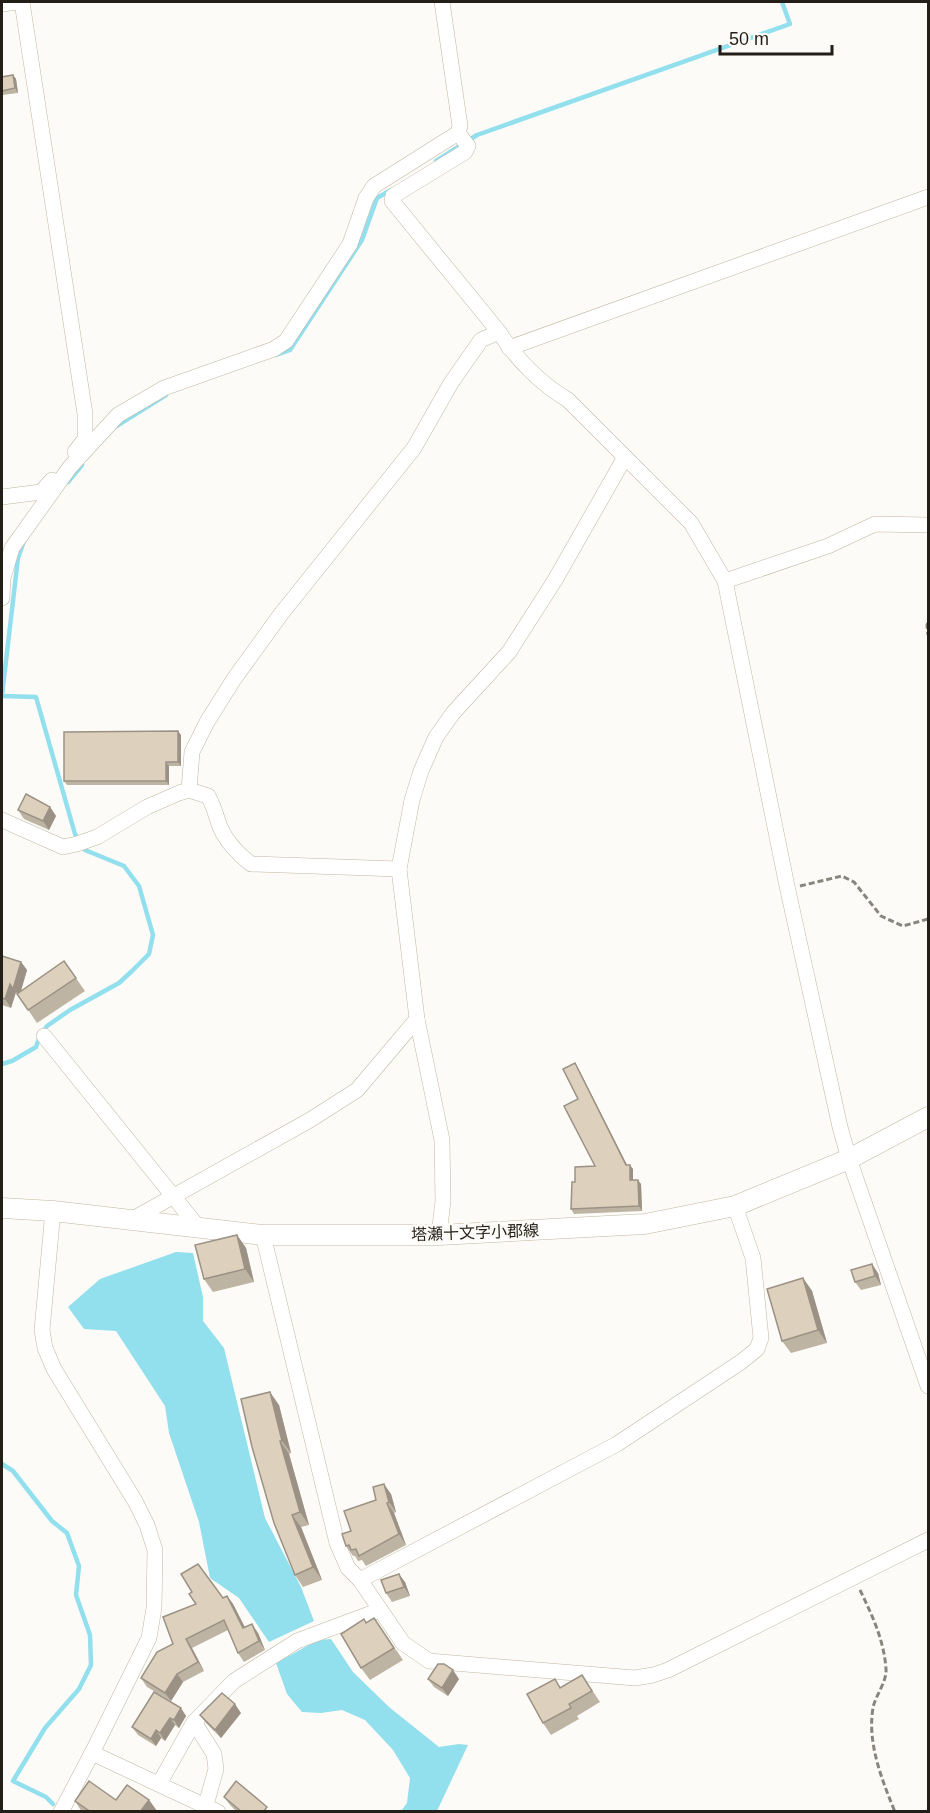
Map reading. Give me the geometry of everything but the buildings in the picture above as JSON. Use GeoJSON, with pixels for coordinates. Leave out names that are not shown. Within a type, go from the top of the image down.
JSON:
{"type":"FeatureCollection","features":[{"type":"Feature","properties":{"kind":"main road","name":"塔瀬十文字小郡線"},"geometry":{"type":"LineString","coordinates":[[2,1208],[53,1211],[263,1235],[439,1235],[645,1224],[735,1206],[849,1159],[928,1117]]}},
{"type":"Feature","properties":{"kind":"street"},"geometry":{"type":"LineString","coordinates":[[2,4],[20,2],[85,414],[85,439],[12,548],[3,578],[2,598]]}},
{"type":"Feature","properties":{"kind":"street"},"geometry":{"type":"LineString","coordinates":[[2,497],[41,492],[118,415],[164,388],[274,349],[286,341],[350,244],[366,198],[374,186],[458,133],[460,126],[442,2]]}},
{"type":"Feature","properties":{"kind":"street"},"geometry":{"type":"LineString","coordinates":[[458,133],[468,146],[465,152],[393,196],[392,201],[499,332],[509,348],[549,388],[568,400],[691,523],[725,581],[787,886],[849,1159],[928,1386]]}},
{"type":"Feature","properties":{"kind":"street"},"geometry":{"type":"LineString","coordinates":[[509,348],[928,197]]}},
{"type":"Feature","properties":{"kind":"street"},"geometry":{"type":"LineString","coordinates":[[189,790],[192,752],[207,722],[234,679],[282,614],[414,448],[451,383],[481,340],[499,332]]}},
{"type":"Feature","properties":{"kind":"street"},"geometry":{"type":"LineString","coordinates":[[439,1235],[443,1201],[442,1140],[417,1020],[399,868],[412,800],[421,771],[436,737],[453,713],[509,652],[555,580],[625,457]]}},
{"type":"Feature","properties":{"kind":"street"},"geometry":{"type":"LineString","coordinates":[[725,581],[828,546],[875,524],[928,525]]}},
{"type":"Feature","properties":{"kind":"street"},"geometry":{"type":"LineString","coordinates":[[2,820],[63,847],[97,837],[147,807],[189,790],[208,796],[221,829],[239,855],[251,864],[399,868]]}},
{"type":"Feature","properties":{"kind":"street"},"geometry":{"type":"LineString","coordinates":[[131,1220],[310,1120],[357,1090],[417,1020]]}},
{"type":"Feature","properties":{"kind":"street"},"geometry":{"type":"LineString","coordinates":[[44,1036],[198,1227]]}},
{"type":"Feature","properties":{"kind":"street"},"geometry":{"type":"LineString","coordinates":[[360,1580],[617,1444],[757,1349],[761,1338],[753,1258],[735,1206]]}},
{"type":"Feature","properties":{"kind":"street"},"geometry":{"type":"LineString","coordinates":[[53,1211],[42,1330],[45,1348],[54,1369],[135,1502],[147,1525],[155,1550],[154,1608],[149,1638],[61,1812]]}},
{"type":"Feature","properties":{"kind":"street"},"geometry":{"type":"LineString","coordinates":[[263,1235],[337,1543],[348,1568],[360,1580],[403,1643],[429,1660],[635,1678],[653,1675],[668,1670],[928,1540]]}},
{"type":"Feature","properties":{"kind":"street"},"geometry":{"type":"LineString","coordinates":[[159,1784],[194,1722],[234,1681],[297,1641],[380,1610]]}},
{"type":"Feature","properties":{"kind":"street"},"geometry":{"type":"LineString","coordinates":[[92,1754],[209,1809],[216,1769],[214,1754],[194,1722]]}},
{"type":"Feature","properties":{"kind":"path"},"geometry":{"type":"LineString","coordinates":[[928,623],[928,635]]}},
{"type":"Feature","properties":{"kind":"path"},"geometry":{"type":"LineString","coordinates":[[787,886],[796,887],[842,876],[854,882],[881,916],[903,926],[928,919]]}},
{"type":"Feature","properties":{"kind":"path"},"geometry":{"type":"LineString","coordinates":[[854,1577],[875,1621],[883,1647],[886,1672],[871,1718],[876,1760],[896,1812]]}},
{"type":"Feature","properties":{"kind":"water"},"geometry":{"type":"Polygon","coordinates":[[[176,1252],[193,1253],[203,1297],[203,1321],[224,1348],[265,1518],[301,1587],[314,1621],[269,1642],[239,1598],[210,1578],[199,1522],[169,1433],[165,1406],[116,1331],[84,1329],[68,1307],[100,1279],[176,1252]]]}},
{"type":"Feature","properties":{"kind":"water"},"geometry":{"type":"Polygon","coordinates":[[[331,1639],[353,1672],[389,1707],[439,1747],[468,1745],[437,1811],[401,1811],[407,1803],[410,1778],[393,1750],[365,1720],[342,1710],[321,1713],[302,1712],[287,1694],[276,1663],[318,1640],[331,1639]]]}},
{"type":"Feature","properties":{"kind":"waterway"},"geometry":{"type":"LineString","coordinates":[[436,161],[477,135],[790,24],[782,2]]}},
{"type":"Feature","properties":{"kind":"waterway"},"geometry":{"type":"LineString","coordinates":[[276,355],[290,350],[362,240],[377,198],[391,190]]}},
{"type":"Feature","properties":{"kind":"waterway"},"geometry":{"type":"LineString","coordinates":[[115,427],[166,395]]}},
{"type":"Feature","properties":{"kind":"waterway"},"geometry":{"type":"LineString","coordinates":[[68,482],[82,465]]}},
{"type":"Feature","properties":{"kind":"waterway"},"geometry":{"type":"LineString","coordinates":[[2,695],[18,558],[24,541]]}},
{"type":"Feature","properties":{"kind":"waterway"},"geometry":{"type":"LineString","coordinates":[[2,696],[36,697],[75,834],[85,850],[124,866],[139,886],[153,935],[149,954],[119,983],[70,1010],[47,1026],[36,1047],[2,1064]]}},
{"type":"Feature","properties":{"kind":"waterway"},"geometry":{"type":"LineString","coordinates":[[2,1464],[13,1471],[52,1521],[67,1533],[79,1566],[76,1595],[90,1635],[91,1665],[79,1689],[45,1728],[13,1781],[46,1797],[53,1804]]}}]}
